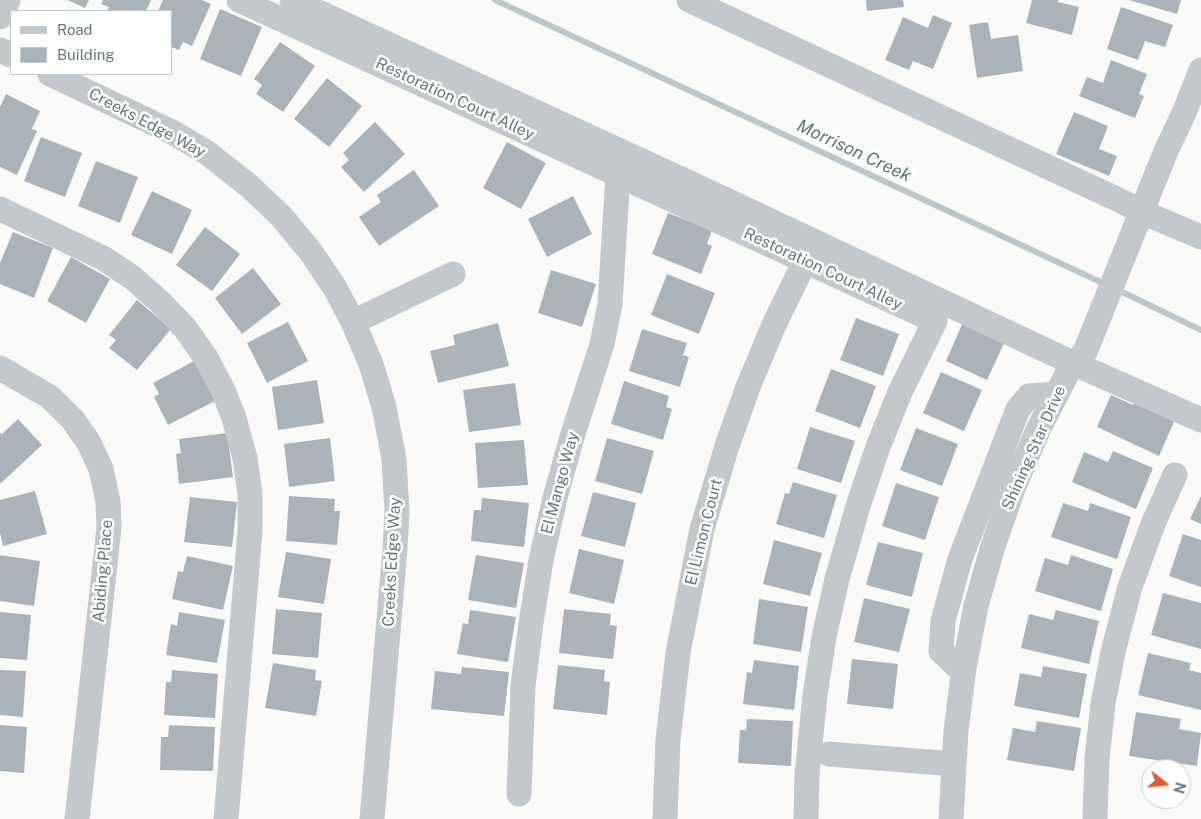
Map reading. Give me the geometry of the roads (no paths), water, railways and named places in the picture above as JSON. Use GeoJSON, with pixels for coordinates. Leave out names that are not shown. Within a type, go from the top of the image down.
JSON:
{"type":"FeatureCollection","features":[{"type":"Feature","properties":{"kind":"street"},"geometry":{"type":"LineString","coordinates":[[0,17],[8,0]]}},
{"type":"Feature","properties":{"kind":"street","name":"Restoration Court Alley"},"geometry":{"type":"LineString","coordinates":[[239,0],[935,321],[900,392],[878,447],[858,503],[837,579],[824,637],[815,695],[807,774],[806,819]]}},
{"type":"Feature","properties":{"kind":"street"},"geometry":{"type":"LineString","coordinates":[[292,0],[706,190],[1080,358],[1201,420]]}},
{"type":"Feature","properties":{"kind":"street"},"geometry":{"type":"LineString","coordinates":[[689,0],[1142,212],[1201,237]]}},
{"type":"Feature","properties":{"kind":"street","name":"Shining Star Drive"},"geometry":{"type":"LineString","coordinates":[[951,819],[956,731],[963,672],[976,606],[993,546],[1014,486],[1039,428],[1068,372],[1080,358],[1201,70]]}},
{"type":"Feature","properties":{"kind":"street","name":"Creeks Edge Way"},"geometry":{"type":"LineString","coordinates":[[52,75],[172,132],[206,152],[248,185],[281,216],[310,251],[335,288],[353,322],[371,364],[384,407],[394,459],[397,512],[395,559],[372,819]]}},
{"type":"Feature","properties":{"kind":"street","name":"El Mango Way"},"geometry":{"type":"LineString","coordinates":[[519,794],[523,686],[530,623],[541,560],[555,498],[572,437],[602,344],[610,304],[618,174]]}},
{"type":"Feature","properties":{"kind":"street"},"geometry":{"type":"LineString","coordinates":[[0,210],[102,258],[133,278],[185,328],[206,358],[223,390],[234,418],[245,458],[250,494],[250,531],[226,819]]}},
{"type":"Feature","properties":{"kind":"street","name":"El Limon Court"},"geometry":{"type":"LineString","coordinates":[[665,819],[668,740],[678,653],[702,529],[727,446],[748,387],[773,327],[805,261]]}},
{"type":"Feature","properties":{"kind":"street"},"geometry":{"type":"LineString","coordinates":[[353,322],[453,274]]}},
{"type":"Feature","properties":{"kind":"street","name":"Abiding Place"},"geometry":{"type":"LineString","coordinates":[[0,368],[50,397],[74,420],[89,443],[101,469],[108,501],[109,528],[77,819]]}},
{"type":"Feature","properties":{"kind":"street"},"geometry":{"type":"LineString","coordinates":[[1095,819],[1097,758],[1103,704],[1113,652],[1130,587],[1153,524],[1175,475]]}},
{"type":"Feature","properties":{"kind":"street"},"geometry":{"type":"LineString","coordinates":[[829,754],[954,764]]}},
{"type":"Feature","properties":{"kind":"waterway","name":"Morrison Creek"},"geometry":{"type":"LineString","coordinates":[[495,0],[1107,285]]}},
{"type":"Feature","properties":{"kind":"waterway","name":"Morrison Creek"},"geometry":{"type":"LineString","coordinates":[[1116,289],[1201,330]]}}]}
